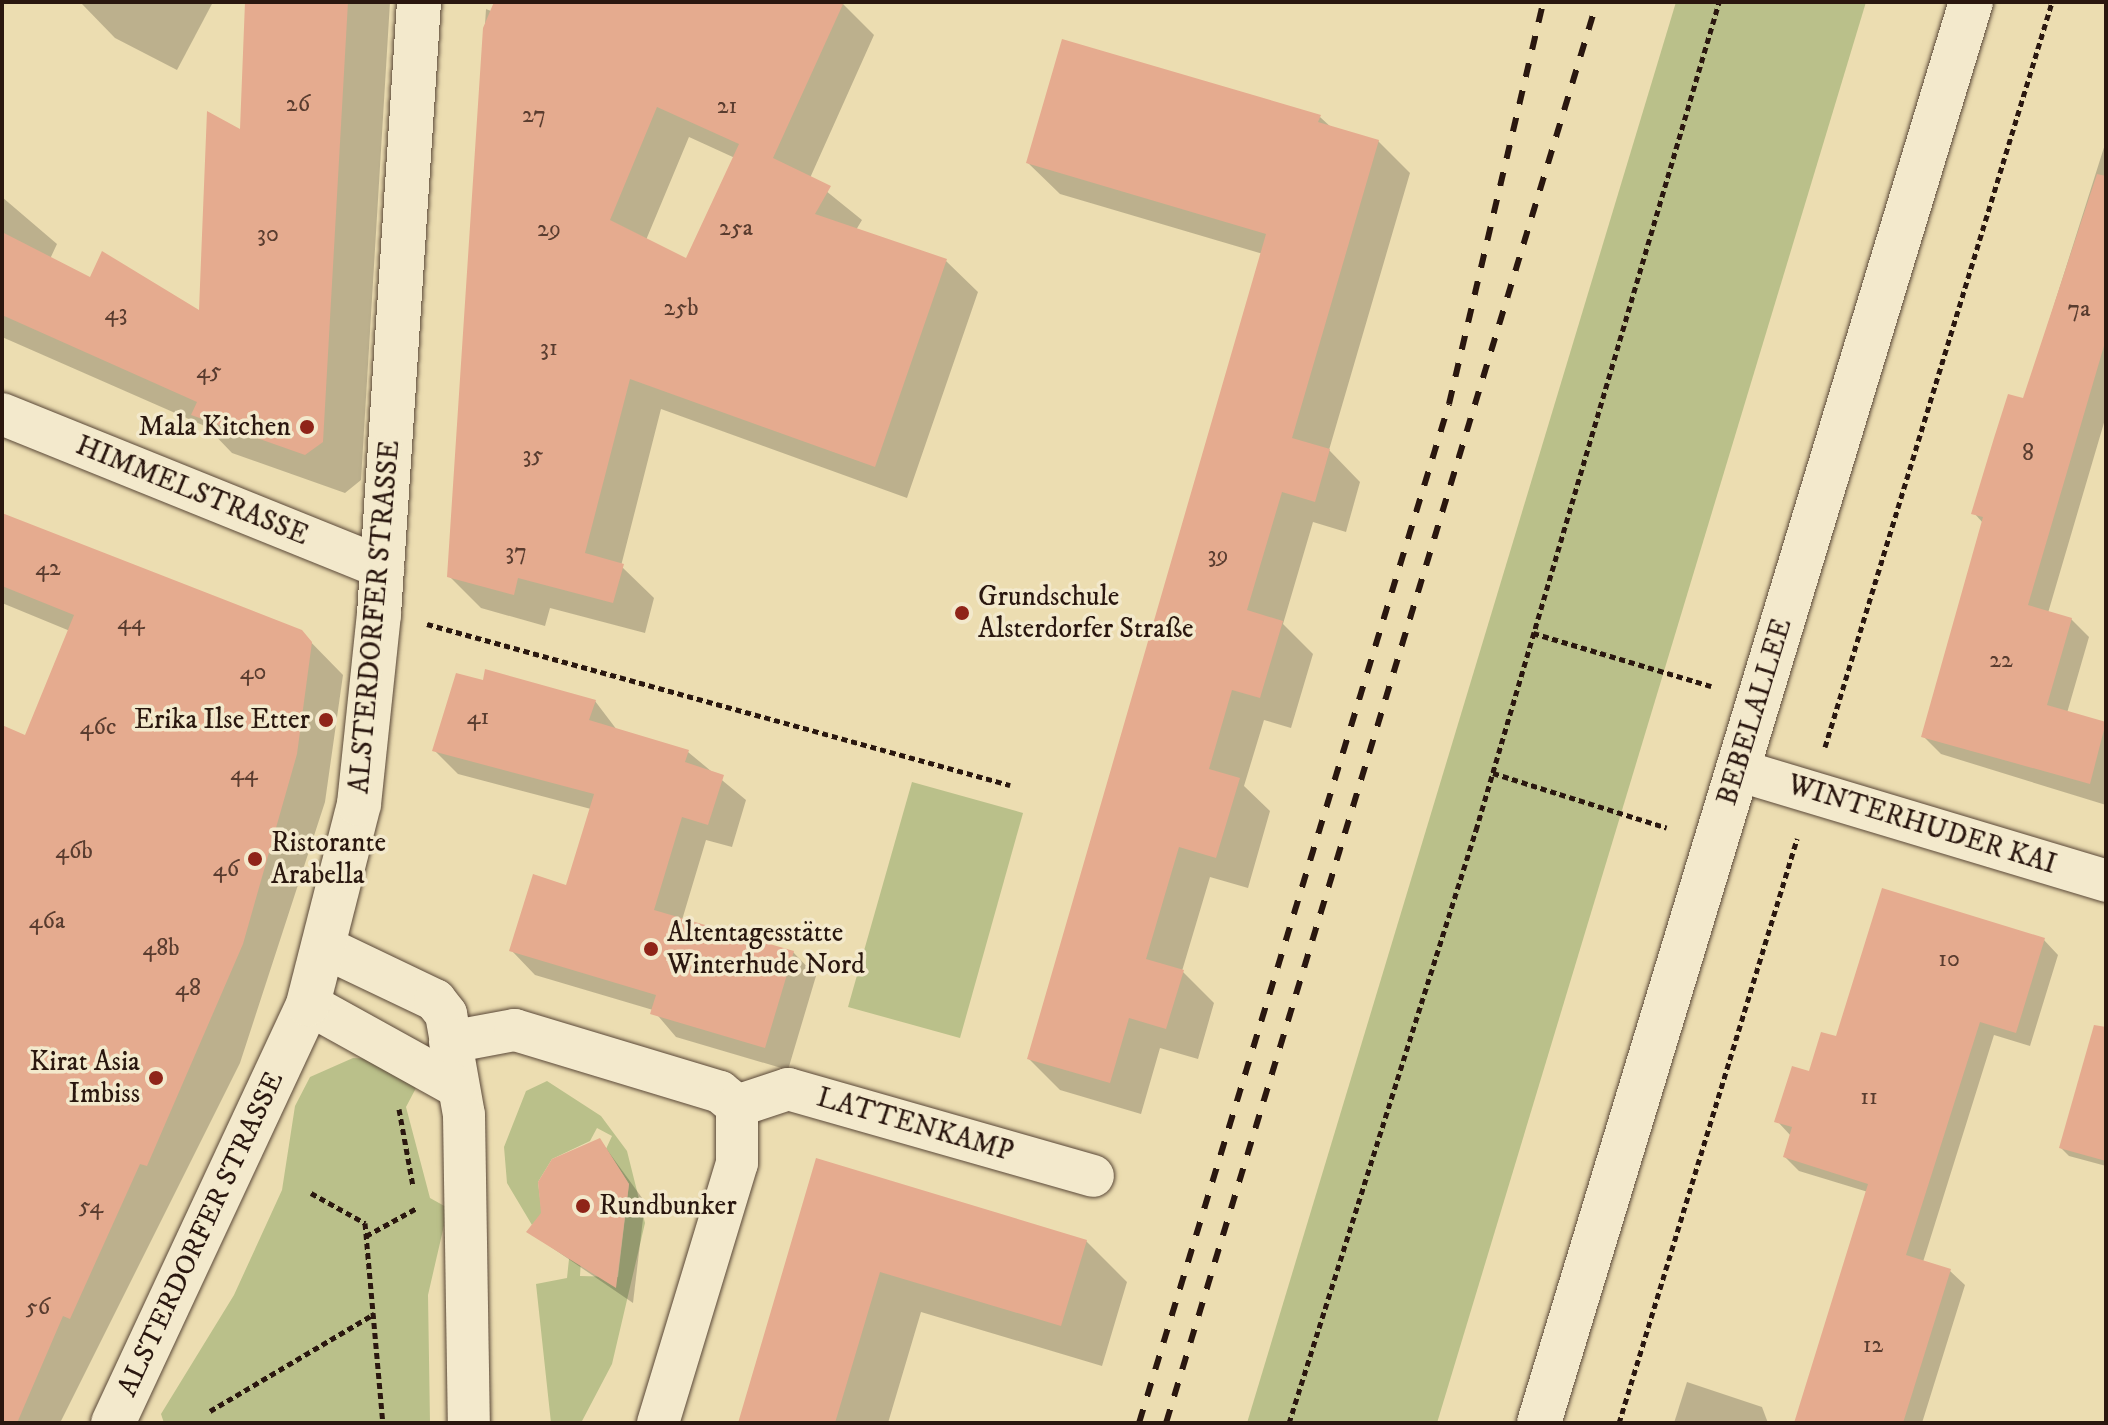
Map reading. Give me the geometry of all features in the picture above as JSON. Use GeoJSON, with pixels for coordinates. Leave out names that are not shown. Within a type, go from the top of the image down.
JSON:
{"type":"FeatureCollection","features":[{"type":"Feature","properties":{"kind":"street","name":"ALSTERDORFER STRASSE"},"geometry":{"type":"LineString","coordinates":[[113,1423],[308,1004],[326,948],[359,804],[383,568],[419,2]]}},
{"type":"Feature","properties":{"kind":"street","name":"BEBELALLEE"},"geometry":{"type":"LineString","coordinates":[[1539,1423],[1971,2]]}},
{"type":"Feature","properties":{"kind":"street","name":"HIMMELSTRASSE"},"geometry":{"type":"LineString","coordinates":[[2,414],[383,568]]}},
{"type":"Feature","properties":{"kind":"street","name":"WINTERHUDER KAI"},"geometry":{"type":"LineString","coordinates":[[1737,770],[2106,881]]}},
{"type":"Feature","properties":{"kind":"street"},"geometry":{"type":"LineString","coordinates":[[326,948],[435,1000],[450,1042],[458,1087],[470,1262],[469,1423]]}},
{"type":"Feature","properties":{"kind":"street"},"geometry":{"type":"LineString","coordinates":[[308,1004],[458,1087]]}},
{"type":"Feature","properties":{"kind":"street"},"geometry":{"type":"LineString","coordinates":[[450,1042],[515,1030],[720,1092],[737,1106],[737,1163],[658,1423]]}},
{"type":"Feature","properties":{"kind":"street","name":"LATTENKAMP"},"geometry":{"type":"LineString","coordinates":[[737,1106],[788,1089],[1093,1176]]}},
{"type":"Feature","properties":{"kind":"path"},"geometry":{"type":"LineString","coordinates":[[1289,1423],[1493,773],[1719,2]]}},
{"type":"Feature","properties":{"kind":"path"},"geometry":{"type":"LineString","coordinates":[[1820,764],[2052,2]]}},
{"type":"Feature","properties":{"kind":"path"},"geometry":{"type":"LineString","coordinates":[[379,614],[1010,785]]}},
{"type":"Feature","properties":{"kind":"path"},"geometry":{"type":"LineString","coordinates":[[1533,633],[1758,700]]}},
{"type":"Feature","properties":{"kind":"path"},"geometry":{"type":"LineString","coordinates":[[1493,773],[1715,843]]}},
{"type":"Feature","properties":{"kind":"path"},"geometry":{"type":"LineString","coordinates":[[1619,1423],[1802,822]]}},
{"type":"Feature","properties":{"kind":"path"},"geometry":{"type":"LineString","coordinates":[[366,1236],[417,1209],[396,1094]]}},
{"type":"Feature","properties":{"kind":"path"},"geometry":{"type":"LineString","coordinates":[[311,1193],[365,1223],[383,1423]]}},
{"type":"Feature","properties":{"kind":"path"},"geometry":{"type":"LineString","coordinates":[[210,1411],[374,1314]]}},
{"type":"Feature","properties":{"kind":"green space"},"geometry":{"type":"Polygon","coordinates":[[[1676,2],[1866,2],[1437,1423],[1247,1423],[1676,2]]]}},
{"type":"Feature","properties":{"kind":"green space"},"geometry":{"type":"Polygon","coordinates":[[[912,782],[1023,813],[960,1038],[848,1007],[912,782]]]}},
{"type":"Feature","properties":{"kind":"green space"},"geometry":{"type":"Polygon","coordinates":[[[353,1058],[374,1059],[416,1088],[406,1107],[430,1198],[448,1208],[428,1295],[430,1423],[164,1423],[161,1414],[234,1295],[282,1190],[295,1106],[310,1077],[353,1058]]]}},
{"type":"Feature","properties":{"kind":"green space"},"geometry":{"type":"Polygon","coordinates":[[[547,1081],[601,1116],[627,1151],[645,1223],[612,1364],[581,1423],[551,1423],[536,1284],[567,1278],[569,1259],[581,1259],[580,1276],[618,1277],[629,1184],[606,1149],[612,1136],[597,1128],[590,1141],[552,1159],[538,1182],[542,1214],[532,1225],[507,1183],[504,1147],[526,1091],[547,1081]]]}},
{"type":"Feature","properties":{"kind":"building"},"geometry":{"type":"Polygon","coordinates":[[[245,2],[348,2],[323,442],[305,455],[191,415],[197,402],[2,315],[2,232],[90,277],[102,251],[199,310],[207,111],[240,129],[245,2]]]}},
{"type":"Feature","properties":{"kind":"building"},"geometry":{"type":"Polygon","coordinates":[[[494,2],[844,2],[773,158],[831,186],[815,214],[947,259],[875,467],[630,379],[585,553],[624,564],[613,603],[518,578],[514,595],[447,577],[483,28],[494,2]],[[657,107],[610,220],[686,258],[739,144],[657,107]]]}},
{"type":"Feature","properties":{"kind":"building"},"geometry":{"type":"Polygon","coordinates":[[[1062,39],[1321,115],[1318,122],[1379,140],[1292,438],[1330,449],[1315,502],[1282,492],[1247,610],[1283,621],[1260,698],[1232,690],[1209,769],[1240,778],[1216,858],[1179,847],[1146,959],[1184,970],[1166,1029],[1129,1018],[1110,1083],[1027,1059],[1266,234],[1026,163],[1062,39]]]}},
{"type":"Feature","properties":{"kind":"building"},"geometry":{"type":"Polygon","coordinates":[[[2097,174],[2106,176],[2106,339],[2028,605],[2072,618],[2047,705],[2106,722],[2090,784],[1921,737],[1983,517],[1971,514],[1994,438],[2008,394],[2023,398],[2097,174]]]}},
{"type":"Feature","properties":{"kind":"building"},"geometry":{"type":"Polygon","coordinates":[[[2,513],[302,630],[312,642],[297,754],[243,944],[147,1166],[140,1164],[70,1319],[63,1316],[17,1423],[2,1423],[2,725],[25,735],[74,615],[2,586],[2,513]]]}},
{"type":"Feature","properties":{"kind":"building"},"geometry":{"type":"Polygon","coordinates":[[[485,669],[596,700],[589,720],[689,750],[685,762],[724,775],[708,825],[682,817],[654,910],[794,951],[765,1048],[650,1014],[656,995],[509,951],[533,874],[566,885],[594,794],[432,751],[456,673],[483,680],[485,669]]]}},
{"type":"Feature","properties":{"kind":"building"},"geometry":{"type":"Polygon","coordinates":[[[1882,888],[2045,938],[2016,1033],[1980,1022],[1906,1255],[1951,1269],[1903,1423],[1794,1423],[1868,1184],[1783,1157],[1792,1127],[1774,1122],[1792,1066],[1809,1071],[1821,1032],[1836,1036],[1882,888]]]}},
{"type":"Feature","properties":{"kind":"building"},"geometry":{"type":"Polygon","coordinates":[[[2094,1025],[2106,1027],[2106,1161],[2059,1148],[2094,1025]]]}},
{"type":"Feature","properties":{"kind":"building","name":"Rundbunker"},"geometry":{"type":"Polygon","coordinates":[[[600,1138],[629,1184],[616,1288],[526,1232],[541,1213],[538,1182],[552,1159],[600,1138]]]}},
{"type":"Feature","properties":{"kind":"building"},"geometry":{"type":"Polygon","coordinates":[[[816,1158],[1087,1240],[1061,1326],[880,1272],[835,1423],[738,1423],[816,1158]]]}},
{"type":"Feature","properties":{"kind":"railway"},"geometry":{"type":"LineString","coordinates":[[1139,1423],[1449,404],[1543,2]]}},
{"type":"Feature","properties":{"kind":"railway"},"geometry":{"type":"LineString","coordinates":[[1166,1423],[1597,2]]}},
{"type":"Feature","properties":{"kind":"place","name":"Mala Kitchen"},"geometry":{"type":"Point","coordinates":[307,427]}},
{"type":"Feature","properties":{"kind":"place","name":"Grundschule Alsterdorfer Straße"},"geometry":{"type":"Point","coordinates":[962,613]}},
{"type":"Feature","properties":{"kind":"place","name":"Erika Ilse Etter"},"geometry":{"type":"Point","coordinates":[326,720]}},
{"type":"Feature","properties":{"kind":"place","name":"Ristorante Arabella"},"geometry":{"type":"Point","coordinates":[255,859]}},
{"type":"Feature","properties":{"kind":"place","name":"Altentagesstätte Winterhude Nord"},"geometry":{"type":"Point","coordinates":[651,949]}},
{"type":"Feature","properties":{"kind":"place","name":"Kirat Asia Imbiss"},"geometry":{"type":"Point","coordinates":[156,1078]}},
{"type":"Feature","properties":{"kind":"place","name":"Rundbunker"},"geometry":{"type":"Point","coordinates":[583,1206]}}]}
